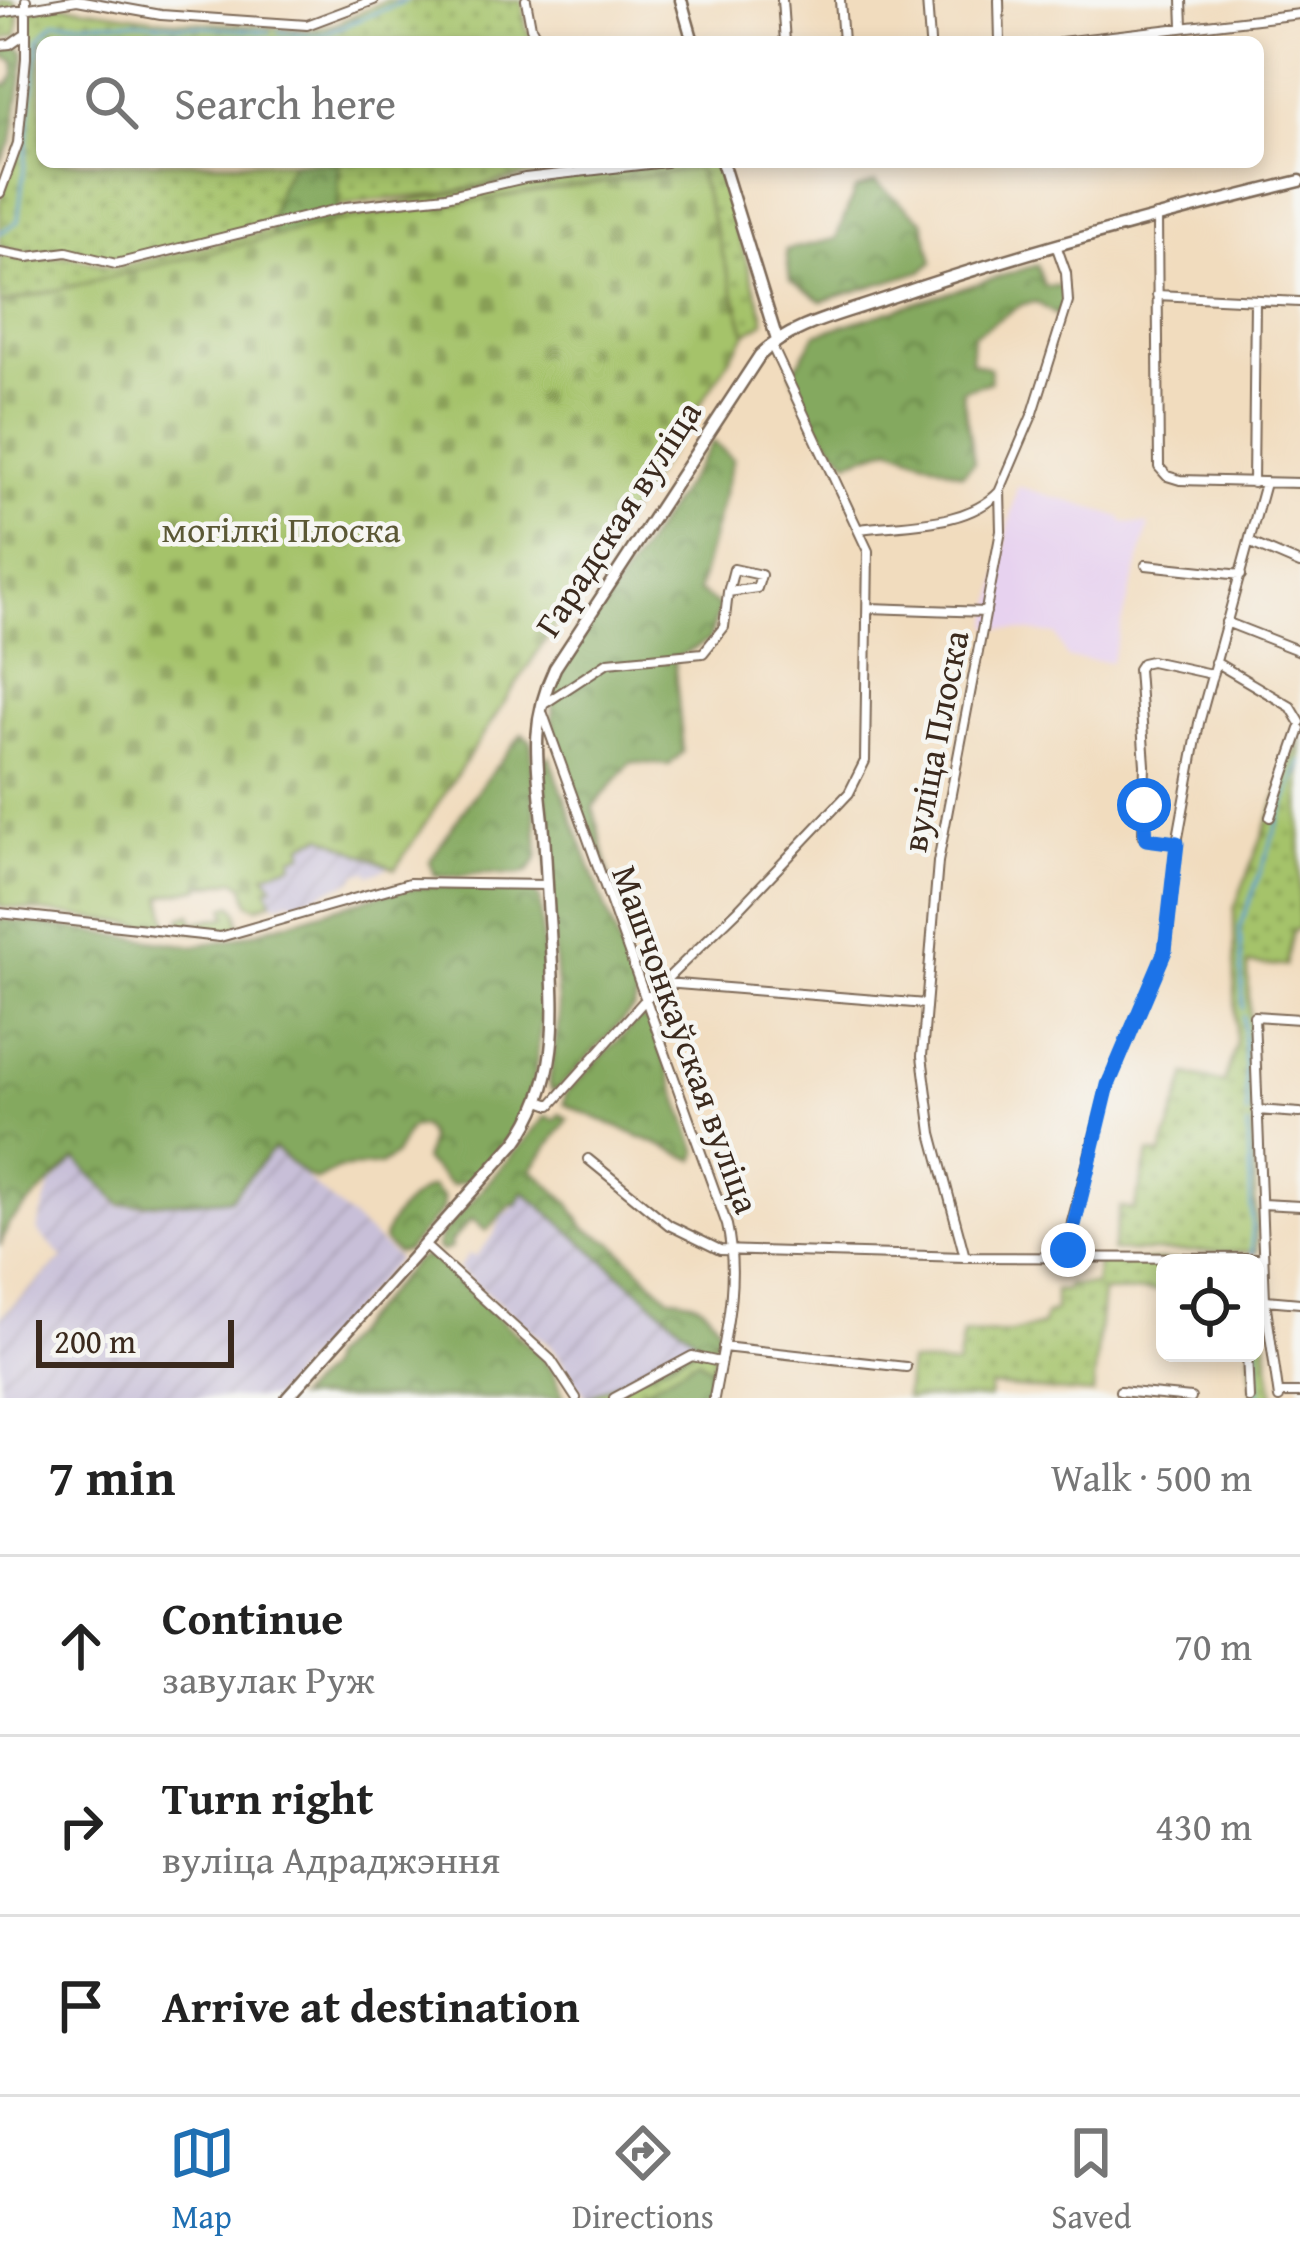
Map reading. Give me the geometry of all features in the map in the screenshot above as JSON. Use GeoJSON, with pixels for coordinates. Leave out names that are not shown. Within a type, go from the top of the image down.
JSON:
{"type":"FeatureCollection","features":[{"type":"Feature","properties":{"kind":"main road"},"geometry":{"type":"LineString","coordinates":[[681,0],[691,36]]}},
{"type":"Feature","properties":{"kind":"main road"},"geometry":{"type":"LineString","coordinates":[[722,168],[774,342],[902,293],[1056,245],[1300,181]]}},
{"type":"Feature","properties":{"kind":"main road","name":"Гарадская вуліца"},"geometry":{"type":"LineString","coordinates":[[287,1398],[516,1142],[540,1101],[555,1018],[536,752],[538,706],[555,668],[754,363],[774,342]]}},
{"type":"Feature","properties":{"kind":"street"},"geometry":{"type":"LineString","coordinates":[[0,13],[27,3],[77,0],[161,15],[307,26],[374,0]]}},
{"type":"Feature","properties":{"kind":"street"},"geometry":{"type":"LineString","coordinates":[[526,0],[536,36]]}},
{"type":"Feature","properties":{"kind":"street"},"geometry":{"type":"LineString","coordinates":[[782,0],[785,36]]}},
{"type":"Feature","properties":{"kind":"street"},"geometry":{"type":"LineString","coordinates":[[840,0],[843,36]]}},
{"type":"Feature","properties":{"kind":"street"},"geometry":{"type":"LineString","coordinates":[[927,0],[930,36]]}},
{"type":"Feature","properties":{"kind":"street"},"geometry":{"type":"LineString","coordinates":[[999,0],[1000,36]]}},
{"type":"Feature","properties":{"kind":"street"},"geometry":{"type":"LineString","coordinates":[[1181,0],[1183,26]]}},
{"type":"Feature","properties":{"kind":"street"},"geometry":{"type":"LineString","coordinates":[[0,193],[18,143],[27,3]]}},
{"type":"Feature","properties":{"kind":"street"},"geometry":{"type":"LineString","coordinates":[[1107,36],[1300,14]]}},
{"type":"Feature","properties":{"kind":"street"},"geometry":{"type":"LineString","coordinates":[[0,45],[23,35]]}},
{"type":"Feature","properties":{"kind":"street"},"geometry":{"type":"LineString","coordinates":[[0,252],[28,257],[67,252],[116,264],[346,208],[613,168]]}},
{"type":"Feature","properties":{"kind":"street"},"geometry":{"type":"LineString","coordinates":[[1157,217],[1159,467],[1180,480],[1300,483]]}},
{"type":"Feature","properties":{"kind":"street","name":"вуліца Плоска"},"geometry":{"type":"LineString","coordinates":[[965,1257],[921,1068],[938,862],[1001,532],[1000,490],[1033,412],[1066,310],[1068,284],[1056,245]]}},
{"type":"Feature","properties":{"kind":"street"},"geometry":{"type":"LineString","coordinates":[[1156,295],[1300,302]]}},
{"type":"Feature","properties":{"kind":"street"},"geometry":{"type":"LineString","coordinates":[[1252,482],[1255,300]]}},
{"type":"Feature","properties":{"kind":"street"},"geometry":{"type":"LineString","coordinates":[[540,1101],[550,1105],[859,778],[867,752],[868,551],[774,342]]}},
{"type":"Feature","properties":{"kind":"street"},"geometry":{"type":"LineString","coordinates":[[1068,1258],[1069,1234],[1108,1085],[1165,951],[1177,843],[1211,674],[1265,483]]}},
{"type":"Feature","properties":{"kind":"street"},"geometry":{"type":"LineString","coordinates":[[860,529],[958,516],[987,503],[1000,490]]}},
{"type":"Feature","properties":{"kind":"street"},"geometry":{"type":"LineString","coordinates":[[1251,543],[1300,564]]}},
{"type":"Feature","properties":{"kind":"street"},"geometry":{"type":"LineString","coordinates":[[1146,565],[1241,575]]}},
{"type":"Feature","properties":{"kind":"street"},"geometry":{"type":"LineString","coordinates":[[538,706],[608,662],[703,653],[724,627],[728,592],[734,569],[761,574],[757,588],[728,592]]}},
{"type":"Feature","properties":{"kind":"street"},"geometry":{"type":"LineString","coordinates":[[869,608],[986,612]]}},
{"type":"Feature","properties":{"kind":"street"},"geometry":{"type":"LineString","coordinates":[[1226,622],[1300,651]]}},
{"type":"Feature","properties":{"kind":"street"},"geometry":{"type":"LineString","coordinates":[[1177,843],[1143,836],[1145,756],[1138,669],[1151,661],[1211,674]]}},
{"type":"Feature","properties":{"kind":"street"},"geometry":{"type":"LineString","coordinates":[[1215,662],[1291,707],[1300,726],[1270,817]]}},
{"type":"Feature","properties":{"kind":"street","name":"Машчонкаўская вуліца"},"geometry":{"type":"LineString","coordinates":[[538,706],[716,1191],[732,1252],[730,1307],[713,1398]]}},
{"type":"Feature","properties":{"kind":"street"},"geometry":{"type":"LineString","coordinates":[[0,913],[220,937],[409,883],[547,885]]}},
{"type":"Feature","properties":{"kind":"street"},"geometry":{"type":"LineString","coordinates":[[663,983],[926,1004]]}},
{"type":"Feature","properties":{"kind":"street"},"geometry":{"type":"LineString","coordinates":[[1261,1254],[1254,1016],[1300,1019]]}},
{"type":"Feature","properties":{"kind":"street"},"geometry":{"type":"LineString","coordinates":[[1257,1111],[1300,1113]]}},
{"type":"Feature","properties":{"kind":"street"},"geometry":{"type":"LineString","coordinates":[[588,1159],[682,1234],[732,1252],[1156,1259]]}},
{"type":"Feature","properties":{"kind":"street"},"geometry":{"type":"LineString","coordinates":[[1262,1204],[1300,1206]]}},
{"type":"Feature","properties":{"kind":"street"},"geometry":{"type":"LineString","coordinates":[[424,1245],[551,1360],[576,1398]]}},
{"type":"Feature","properties":{"kind":"street"},"geometry":{"type":"LineString","coordinates":[[1264,1290],[1279,1395],[1300,1394]]}},
{"type":"Feature","properties":{"kind":"street"},"geometry":{"type":"LineString","coordinates":[[1265,1300],[1300,1303]]}},
{"type":"Feature","properties":{"kind":"street"},"geometry":{"type":"LineString","coordinates":[[723,1347],[906,1367]]}},
{"type":"Feature","properties":{"kind":"street"},"geometry":{"type":"LineString","coordinates":[[614,1398],[692,1356],[720,1362]]}},
{"type":"Feature","properties":{"kind":"street"},"geometry":{"type":"LineString","coordinates":[[1247,1362],[1249,1398]]}},
{"type":"Feature","properties":{"kind":"street"},"geometry":{"type":"LineString","coordinates":[[1120,1391],[1191,1398]]}},
{"type":"Feature","properties":{"kind":"shaded area"},"geometry":{"type":"Polygon","coordinates":[[[1017,486],[1109,513],[1122,522],[1149,525],[1111,662],[1067,658],[1056,635],[989,627],[1017,486]]]}},
{"type":"Feature","properties":{"kind":"shaded area"},"geometry":{"type":"Polygon","coordinates":[[[323,836],[392,867],[357,874],[354,880],[293,903],[291,899],[272,901],[264,874],[292,864],[303,843],[323,836]]]}},
{"type":"Feature","properties":{"kind":"shaded area"},"geometry":{"type":"Polygon","coordinates":[[[274,1150],[398,1259],[272,1398],[0,1398],[0,1317],[63,1258],[37,1231],[50,1187],[76,1160],[120,1207],[231,1200],[274,1150]]]}},
{"type":"Feature","properties":{"kind":"shaded area"},"geometry":{"type":"Polygon","coordinates":[[[522,1191],[697,1340],[587,1398],[554,1349],[458,1269],[493,1236],[522,1191]]]}},
{"type":"Feature","properties":{"kind":"green space"},"geometry":{"type":"Polygon","coordinates":[[[0,0],[14,0],[19,13],[17,35],[0,40],[0,0]]]}},
{"type":"Feature","properties":{"kind":"green space"},"geometry":{"type":"Polygon","coordinates":[[[387,0],[522,0],[531,36],[36,36],[36,168],[586,168],[270,219],[249,229],[116,261],[71,249],[28,253],[0,248],[0,201],[21,140],[31,53],[30,11],[56,4],[164,20],[310,30],[333,25],[387,0]]]}},
{"type":"Feature","properties":{"kind":"green space"},"geometry":{"type":"Polygon","coordinates":[[[5,49],[24,51],[24,60],[12,141],[0,162],[0,84],[8,85],[15,75],[14,61],[4,57],[5,49]]]}},
{"type":"Feature","properties":{"kind":"green space"},"geometry":{"type":"Polygon","coordinates":[[[290,168],[339,168],[338,221],[273,237],[272,217],[290,168]]]}},
{"type":"Feature","properties":{"kind":"green space"},"geometry":{"type":"Polygon","coordinates":[[[637,168],[716,168],[764,322],[746,333],[697,169],[338,221],[0,304],[0,255],[27,260],[69,256],[114,268],[339,213],[637,168]]]}},
{"type":"Feature","properties":{"kind":"green space","name":"могілкі Плоска"},"geometry":{"type":"Polygon","coordinates":[[[697,168],[746,334],[395,869],[323,836],[303,844],[304,854],[292,857],[293,864],[265,874],[273,886],[267,888],[272,901],[258,907],[249,903],[244,886],[235,880],[162,896],[169,929],[0,906],[0,304],[338,221],[697,168]]]}},
{"type":"Feature","properties":{"kind":"green space"},"geometry":{"type":"Polygon","coordinates":[[[875,182],[923,221],[933,262],[922,271],[822,301],[790,280],[786,250],[836,239],[855,190],[875,182]]]}},
{"type":"Feature","properties":{"kind":"green space"},"geometry":{"type":"Polygon","coordinates":[[[1037,265],[1044,286],[1060,286],[1066,299],[1058,316],[1036,302],[1023,304],[973,335],[971,362],[990,368],[990,382],[962,390],[974,462],[962,474],[891,447],[848,461],[816,426],[792,374],[816,334],[1037,265]]]}},
{"type":"Feature","properties":{"kind":"green space"},"geometry":{"type":"Polygon","coordinates":[[[713,442],[733,459],[698,591],[720,607],[709,640],[674,659],[683,752],[669,765],[631,762],[593,807],[613,892],[553,730],[552,695],[564,666],[713,442]]]}},
{"type":"Feature","properties":{"kind":"green space"},"geometry":{"type":"Polygon","coordinates":[[[522,734],[531,741],[538,854],[534,863],[518,874],[435,875],[430,861],[522,734]]]}},
{"type":"Feature","properties":{"kind":"green space"},"geometry":{"type":"Polygon","coordinates":[[[1300,738],[1300,929],[1293,930],[1286,966],[1248,964],[1257,1252],[1112,1251],[1120,1207],[1134,1210],[1149,1153],[1161,1155],[1187,1075],[1224,1083],[1236,1045],[1234,909],[1300,738]]]}},
{"type":"Feature","properties":{"kind":"green space"},"geometry":{"type":"Polygon","coordinates":[[[549,756],[637,993],[634,1008],[552,1091],[549,1083],[559,1020],[542,765],[549,756]]]}},
{"type":"Feature","properties":{"kind":"green space"},"geometry":{"type":"Polygon","coordinates":[[[427,886],[530,888],[540,899],[545,989],[535,1075],[527,1107],[509,1137],[470,1180],[451,1185],[423,1160],[429,1138],[421,1126],[409,1128],[395,1155],[380,1165],[338,1169],[316,1180],[274,1148],[230,1199],[121,1205],[76,1159],[9,1223],[0,1246],[0,919],[193,946],[427,886]]]}},
{"type":"Feature","properties":{"kind":"green space"},"geometry":{"type":"Polygon","coordinates":[[[231,905],[240,926],[234,929],[199,932],[185,930],[180,923],[191,914],[194,923],[227,916],[225,907],[231,905]]]}},
{"type":"Feature","properties":{"kind":"green space"},"geometry":{"type":"Polygon","coordinates":[[[640,1018],[651,1023],[698,1153],[695,1160],[564,1104],[566,1093],[640,1018]]]}},
{"type":"Feature","properties":{"kind":"green space"},"geometry":{"type":"Polygon","coordinates":[[[560,1114],[568,1119],[532,1169],[569,1203],[585,1228],[613,1243],[669,1297],[700,1306],[720,1332],[645,1374],[641,1370],[696,1339],[523,1191],[517,1205],[513,1203],[486,1231],[472,1219],[450,1242],[451,1248],[442,1251],[437,1247],[441,1236],[546,1116],[555,1120],[560,1114]]]}},
{"type":"Feature","properties":{"kind":"green space"},"geometry":{"type":"Polygon","coordinates":[[[432,1187],[443,1198],[443,1209],[406,1251],[396,1253],[384,1242],[389,1226],[408,1202],[432,1187]]]}},
{"type":"Feature","properties":{"kind":"green space"},"geometry":{"type":"Polygon","coordinates":[[[423,1257],[433,1259],[541,1356],[564,1398],[296,1398],[423,1257]]]}},
{"type":"Feature","properties":{"kind":"green space"},"geometry":{"type":"Polygon","coordinates":[[[1098,1261],[1156,1261],[1156,1291],[1103,1292],[1093,1394],[990,1386],[989,1398],[905,1398],[909,1362],[957,1366],[963,1334],[1011,1333],[1043,1325],[1045,1315],[1055,1310],[1055,1291],[1067,1290],[1068,1285],[1095,1285],[1098,1261]]]}},
{"type":"Feature","properties":{"kind":"green space"},"geometry":{"type":"Polygon","coordinates":[[[1264,1330],[1274,1398],[1253,1398],[1251,1362],[1264,1362],[1264,1330]]]}},
{"type":"Feature","properties":{"kind":"green space"},"geometry":{"type":"Polygon","coordinates":[[[717,1337],[707,1398],[587,1398],[697,1340],[717,1337]]]}},
{"type":"Feature","properties":{"kind":"green space"},"geometry":{"type":"Polygon","coordinates":[[[698,1359],[710,1368],[705,1398],[630,1398],[698,1359]]]}},
{"type":"Feature","properties":{"kind":"waterway"},"geometry":{"type":"LineString","coordinates":[[277,32],[320,35],[407,0]]}},
{"type":"Feature","properties":{"kind":"waterway"},"geometry":{"type":"LineString","coordinates":[[42,36],[54,22],[133,22],[270,32]]}},
{"type":"Feature","properties":{"kind":"waterway"},"geometry":{"type":"LineString","coordinates":[[0,233],[18,221],[36,65]]}},
{"type":"Feature","properties":{"kind":"waterway"},"geometry":{"type":"LineString","coordinates":[[1243,1009],[1240,928],[1300,762]]}},
{"type":"Feature","properties":{"kind":"waterway"},"geometry":{"type":"LineString","coordinates":[[1243,1016],[1247,1115]]}},
{"type":"Feature","properties":{"kind":"waterway"},"geometry":{"type":"LineString","coordinates":[[1248,1126],[1253,1254]]}},
{"type":"Feature","properties":{"kind":"waterway"},"geometry":{"type":"LineString","coordinates":[[1257,1362],[1259,1398]]}},
{"type":"Feature","properties":{"kind":"route"},"geometry":{"type":"LineString","coordinates":[[1068,1250],[1108,1085],[1168,940],[1177,843],[1143,836],[1144,805]]}}]}
